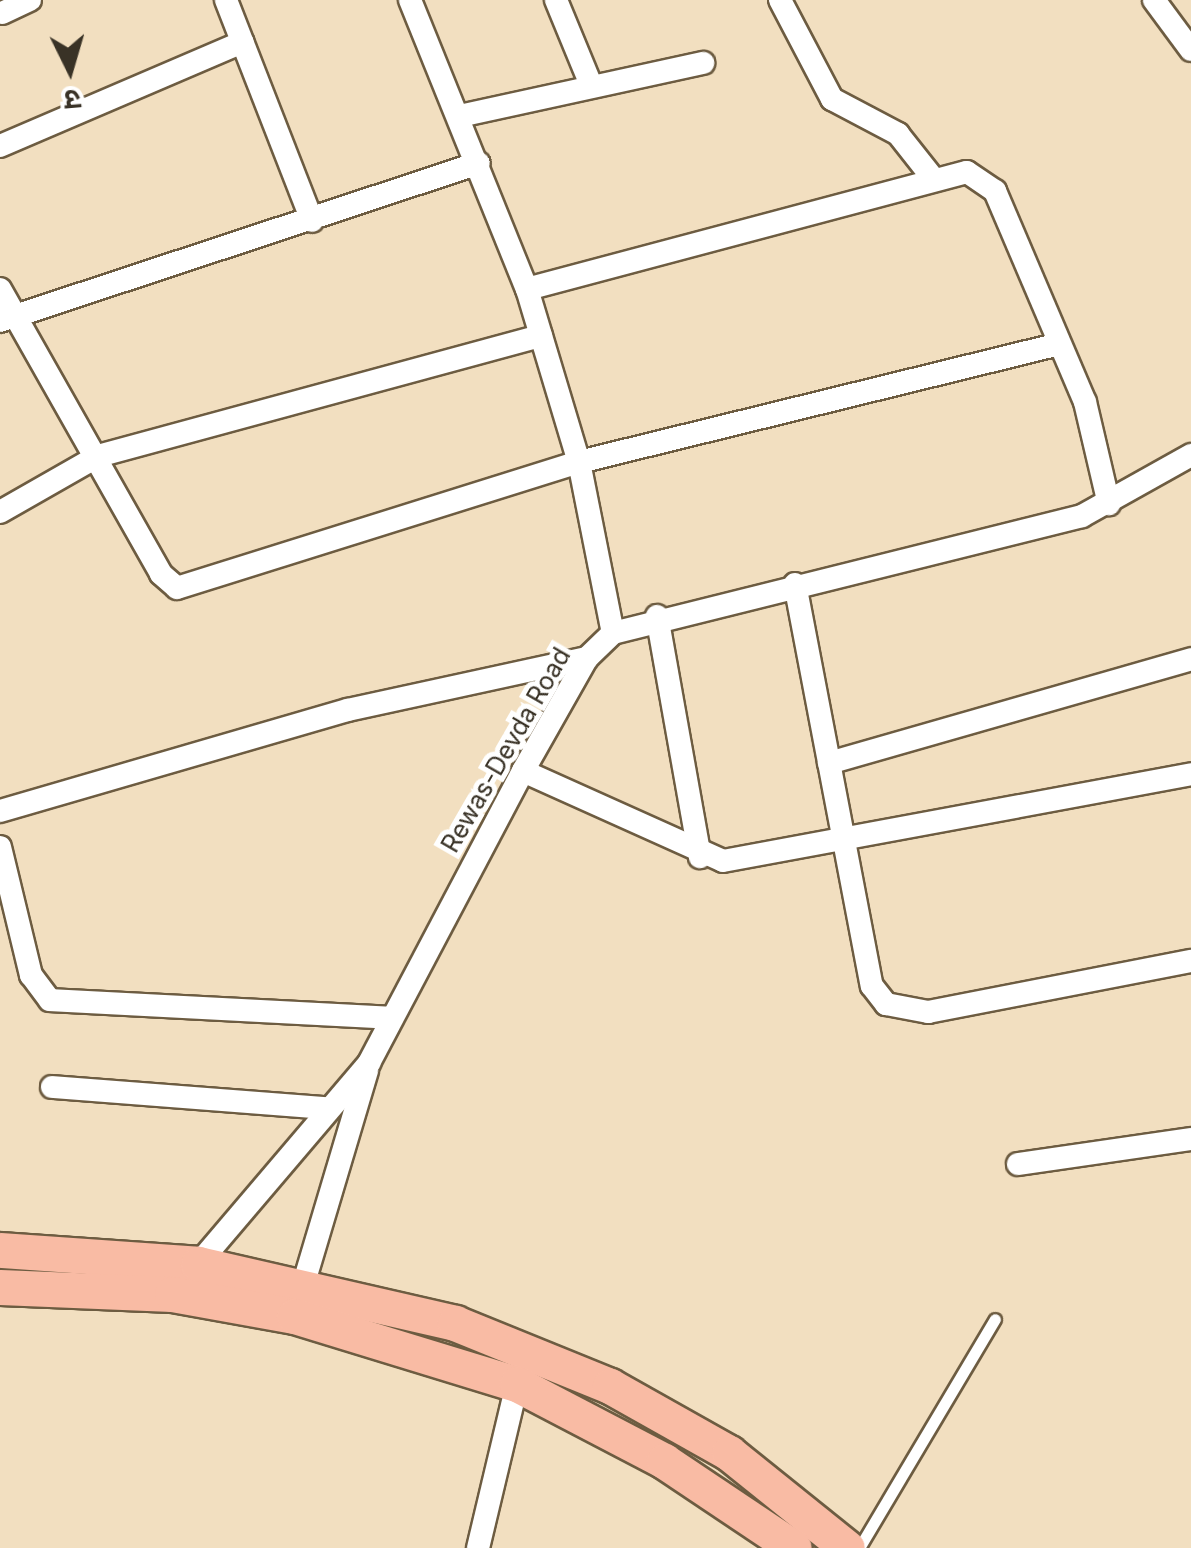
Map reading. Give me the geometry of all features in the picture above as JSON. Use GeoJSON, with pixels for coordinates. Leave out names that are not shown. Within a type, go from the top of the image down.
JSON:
{"type":"FeatureCollection","features":[{"type":"Feature","properties":{"kind":"main road"},"geometry":{"type":"LineString","coordinates":[[0,1250],[198,1264],[299,1299],[516,1384],[664,1461],[794,1548]]}},
{"type":"Feature","properties":{"kind":"main road"},"geometry":{"type":"LineString","coordinates":[[0,1287],[299,1299],[455,1323],[610,1386],[729,1453],[847,1548]]}},
{"type":"Feature","properties":{"kind":"street"},"geometry":{"type":"LineString","coordinates":[[2,13],[30,0]]}},
{"type":"Feature","properties":{"kind":"street"},"geometry":{"type":"LineString","coordinates":[[226,0],[312,220]]}},
{"type":"Feature","properties":{"kind":"street"},"geometry":{"type":"LineString","coordinates":[[410,0],[527,289],[579,462],[614,633]]}},
{"type":"Feature","properties":{"kind":"street"},"geometry":{"type":"LineString","coordinates":[[556,0],[591,84]]}},
{"type":"Feature","properties":{"kind":"street"},"geometry":{"type":"LineString","coordinates":[[780,0],[832,98],[898,134],[932,177]]}},
{"type":"Feature","properties":{"kind":"street"},"geometry":{"type":"LineString","coordinates":[[1154,0],[1191,50]]}},
{"type":"Feature","properties":{"kind":"street"},"geometry":{"type":"LineString","coordinates":[[0,146],[243,42]]}},
{"type":"Feature","properties":{"kind":"street"},"geometry":{"type":"LineString","coordinates":[[460,116],[591,84],[703,63]]}},
{"type":"Feature","properties":{"kind":"street"},"geometry":{"type":"LineString","coordinates":[[8,317],[479,163]]}},
{"type":"Feature","properties":{"kind":"street"},"geometry":{"type":"LineString","coordinates":[[527,289],[932,177],[967,172],[994,191],[1056,345],[1086,402],[1109,504]]}},
{"type":"Feature","properties":{"kind":"street"},"geometry":{"type":"LineString","coordinates":[[0,288],[8,317],[98,456],[160,574],[177,588],[198,588],[579,462],[1056,345]]}},
{"type":"Feature","properties":{"kind":"street"},"geometry":{"type":"LineString","coordinates":[[0,512],[98,456],[541,336]]}},
{"type":"Feature","properties":{"kind":"street","name":"Rewas-Devda Road"},"geometry":{"type":"LineString","coordinates":[[172,1294],[369,1063],[389,1018],[523,770],[587,658],[614,633],[657,616],[1109,504],[1191,455]]}},
{"type":"Feature","properties":{"kind":"street"},"geometry":{"type":"LineString","coordinates":[[795,584],[872,986],[902,1012],[1191,961]]}},
{"type":"Feature","properties":{"kind":"street"},"geometry":{"type":"LineString","coordinates":[[657,616],[700,857]]}},
{"type":"Feature","properties":{"kind":"street"},"geometry":{"type":"LineString","coordinates":[[0,811],[348,710],[587,658]]}},
{"type":"Feature","properties":{"kind":"street"},"geometry":{"type":"LineString","coordinates":[[829,763],[1191,658]]}},
{"type":"Feature","properties":{"kind":"street"},"geometry":{"type":"LineString","coordinates":[[523,770],[700,857],[724,861],[1191,774]]}},
{"type":"Feature","properties":{"kind":"street"},"geometry":{"type":"LineString","coordinates":[[0,847],[31,975],[50,1000],[389,1018]]}},
{"type":"Feature","properties":{"kind":"street"},"geometry":{"type":"LineString","coordinates":[[299,1299],[369,1063]]}},
{"type":"Feature","properties":{"kind":"street"},"geometry":{"type":"LineString","coordinates":[[52,1087],[328,1108]]}},
{"type":"Feature","properties":{"kind":"street"},"geometry":{"type":"LineString","coordinates":[[1018,1164],[1191,1139]]}},
{"type":"Feature","properties":{"kind":"street"},"geometry":{"type":"LineString","coordinates":[[478,1548],[516,1384]]}},
{"type":"Feature","properties":{"kind":"lane"},"geometry":{"type":"LineString","coordinates":[[859,1548],[994,1319]]}}]}
